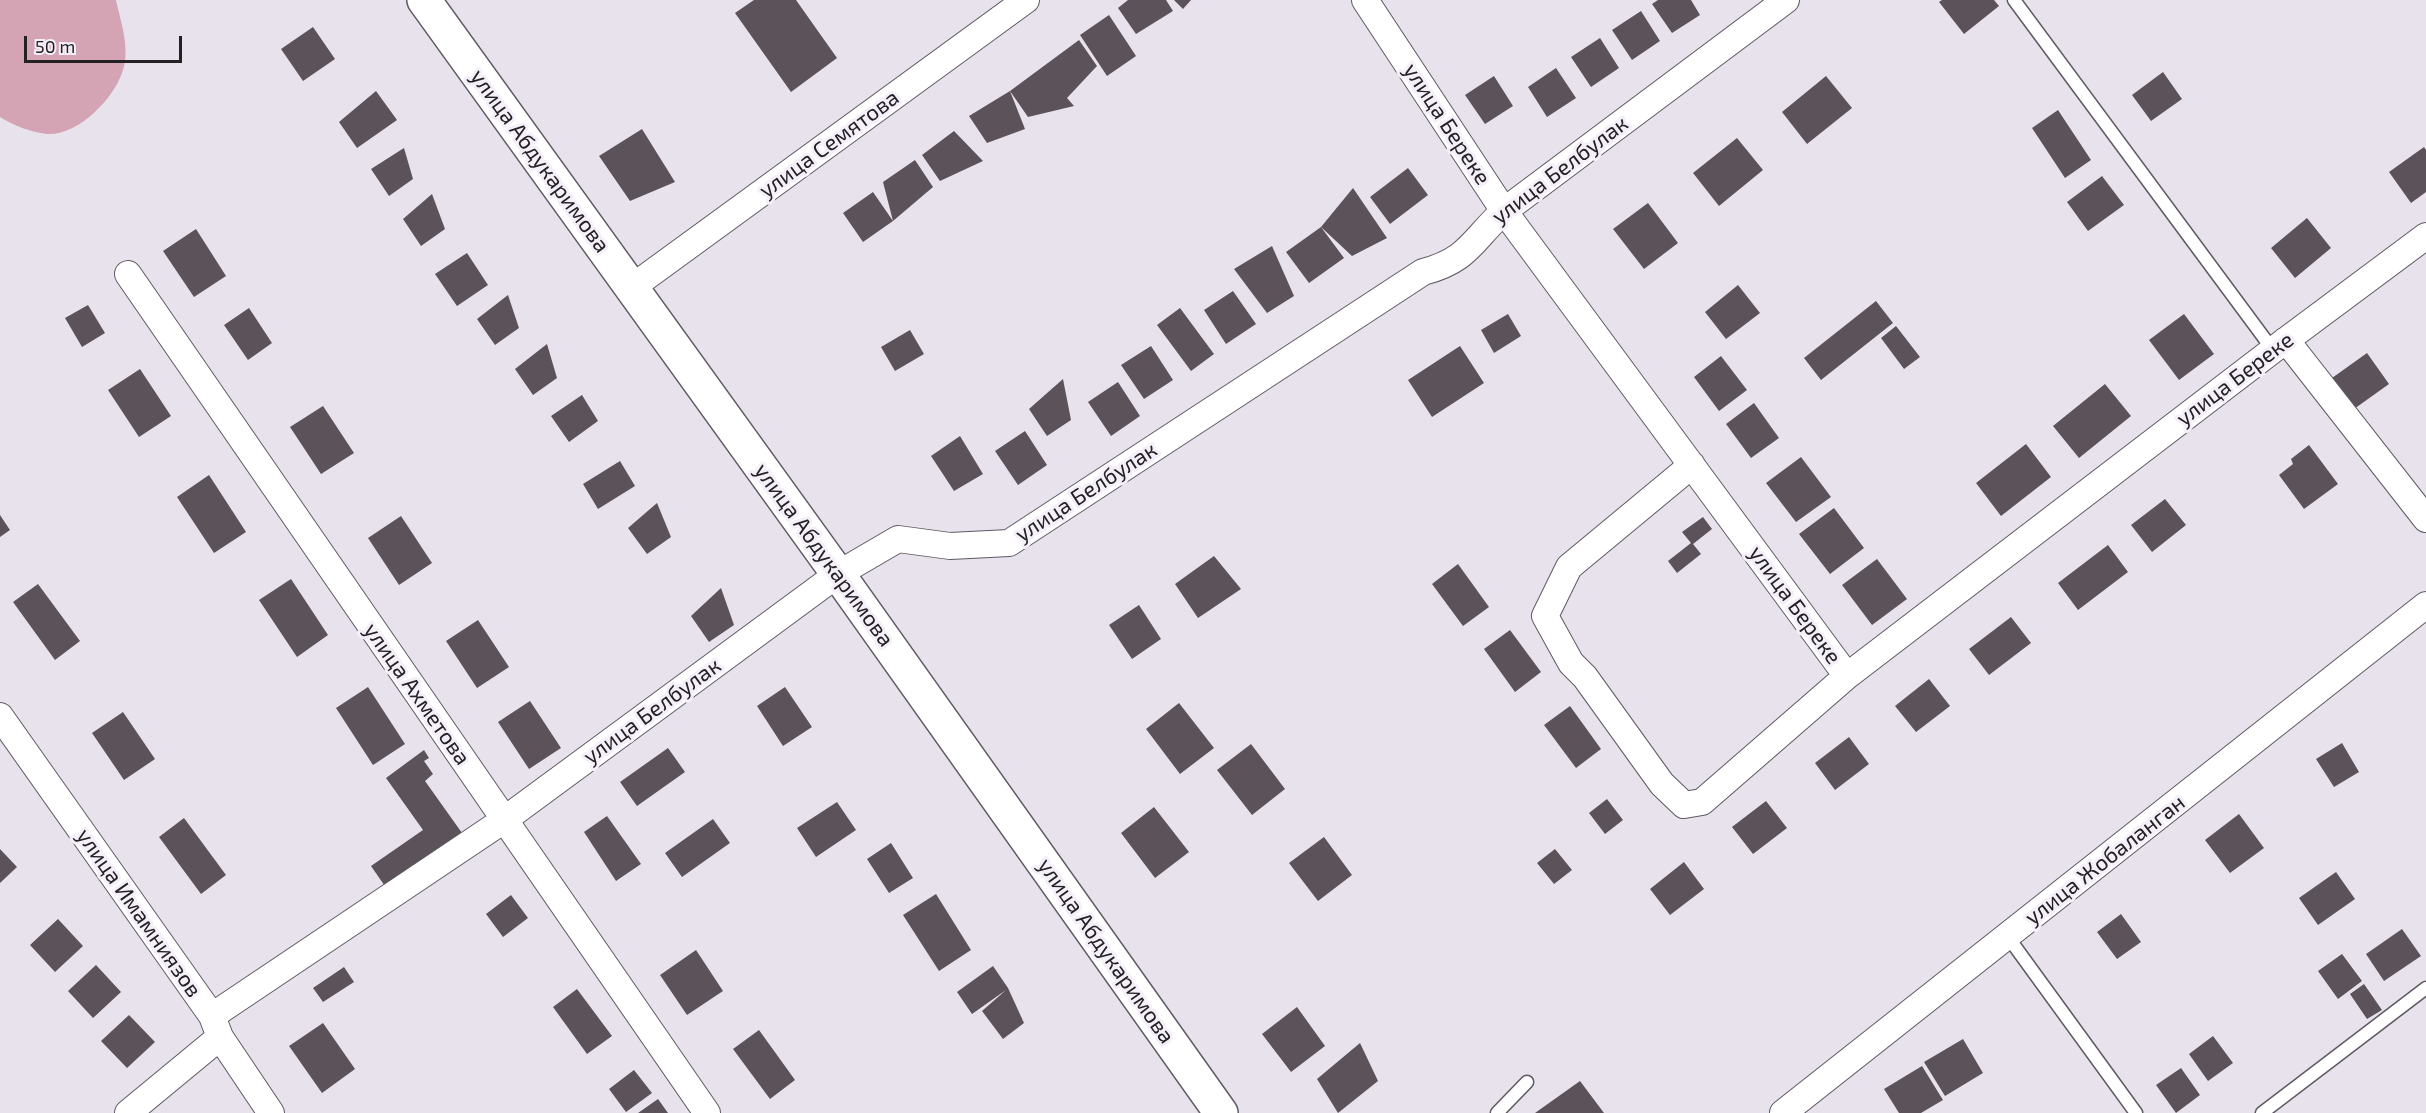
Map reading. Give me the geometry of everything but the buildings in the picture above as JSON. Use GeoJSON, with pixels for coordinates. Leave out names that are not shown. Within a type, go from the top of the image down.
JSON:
{"type":"FeatureCollection","features":[{"type":"Feature","properties":{"kind":"main road","name":"улица Абдукаримова"},"geometry":{"type":"LineString","coordinates":[[424,0],[838,574],[1221,1113]]}},
{"type":"Feature","properties":{"kind":"street","name":"улица Семятова"},"geometry":{"type":"LineString","coordinates":[[631,288],[1026,0]]}},
{"type":"Feature","properties":{"kind":"street","name":"улица Береке"},"geometry":{"type":"LineString","coordinates":[[1365,0],[1504,211],[1847,676],[2426,236]]}},
{"type":"Feature","properties":{"kind":"street","name":"улица Белбулак"},"geometry":{"type":"LineString","coordinates":[[128,1113],[216,1027],[504,820],[838,574],[898,539],[950,546],[1009,543],[1423,272],[1453,262],[1468,251],[1482,231],[1504,211],[1786,0]]}},
{"type":"Feature","properties":{"kind":"street","name":"улица Ахметова"},"geometry":{"type":"LineString","coordinates":[[128,274],[708,1113]]}},
{"type":"Feature","properties":{"kind":"street"},"geometry":{"type":"LineString","coordinates":[[2280,345],[2426,519]]}},
{"type":"Feature","properties":{"kind":"street"},"geometry":{"type":"LineString","coordinates":[[1692,465],[1569,567],[1545,616],[1571,663],[1585,677],[1662,784],[1684,805],[1702,802],[1847,676]]}},
{"type":"Feature","properties":{"kind":"street","name":"улица Жобаланган"},"geometry":{"type":"LineString","coordinates":[[1783,1113],[2426,605]]}},
{"type":"Feature","properties":{"kind":"street","name":"улица Имамниязов"},"geometry":{"type":"LineString","coordinates":[[0,716],[216,1027],[271,1113]]}},
{"type":"Feature","properties":{"kind":"lane"},"geometry":{"type":"LineString","coordinates":[[2014,0],[2280,345]]}},
{"type":"Feature","properties":{"kind":"lane"},"geometry":{"type":"LineString","coordinates":[[2008,937],[2136,1113]]}},
{"type":"Feature","properties":{"kind":"lane"},"geometry":{"type":"LineString","coordinates":[[2262,1113],[2426,988]]}},
{"type":"Feature","properties":{"kind":"lane"},"geometry":{"type":"LineString","coordinates":[[1497,1113],[1527,1082]]}},
{"type":"Feature","properties":{"kind":"shaded area"},"geometry":{"type":"Polygon","coordinates":[[[0,0],[116,0],[126,55],[122,73],[111,94],[93,114],[71,129],[47,134],[35,132],[0,117],[0,0]]]}}]}
